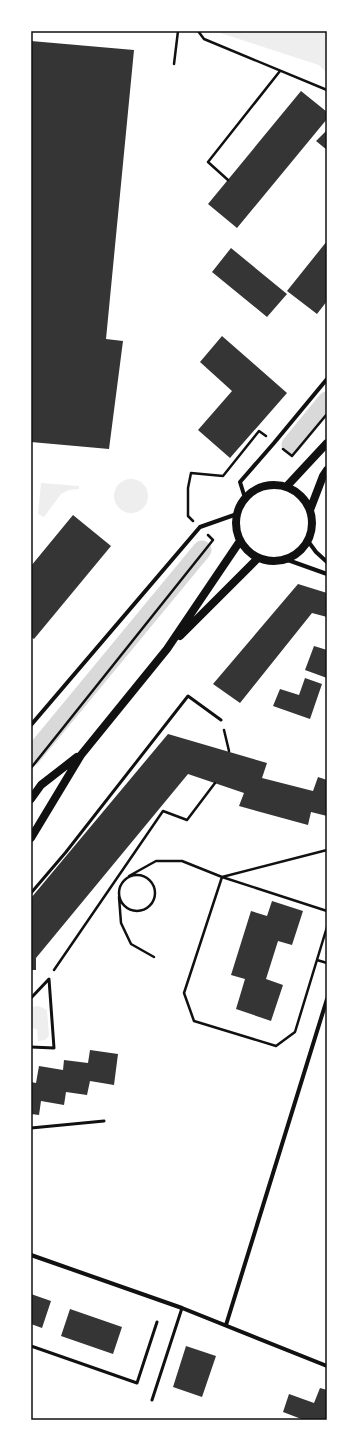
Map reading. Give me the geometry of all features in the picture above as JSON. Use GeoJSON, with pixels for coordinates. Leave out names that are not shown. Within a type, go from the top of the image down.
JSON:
{"type":"FeatureCollection","features":[{"type":"Feature","properties":{"kind":"main road"},"geometry":{"type":"LineString","coordinates":[[287,486],[327,443]]}},
{"type":"Feature","properties":{"kind":"main road"},"geometry":{"type":"LineString","coordinates":[[310,510],[323,476],[327,470]]}},
{"type":"Feature","properties":{"kind":"main road"},"geometry":{"type":"LineString","coordinates":[[276,484],[287,486],[302,496],[310,510],[312,526],[308,541],[302,549],[285,559],[272,561],[258,558],[248,551],[240,541],[236,526],[237,514],[245,498],[254,490],[264,486],[276,484]]}},
{"type":"Feature","properties":{"kind":"main road"},"geometry":{"type":"LineString","coordinates":[[31,838],[81,755],[167,649],[240,541]]}},
{"type":"Feature","properties":{"kind":"main road"},"geometry":{"type":"LineString","coordinates":[[167,649],[258,558]]}},
{"type":"Feature","properties":{"kind":"main road"},"geometry":{"type":"LineString","coordinates":[[31,800],[41,785],[81,755]]}},
{"type":"Feature","properties":{"kind":"street"},"geometry":{"type":"LineString","coordinates":[[245,498],[240,482],[327,378]]}},
{"type":"Feature","properties":{"kind":"street"},"geometry":{"type":"LineString","coordinates":[[31,725],[200,527],[237,514]]}},
{"type":"Feature","properties":{"kind":"street"},"geometry":{"type":"LineString","coordinates":[[308,541],[316,552],[327,562]]}},
{"type":"Feature","properties":{"kind":"street"},"geometry":{"type":"LineString","coordinates":[[285,559],[327,574]]}},
{"type":"Feature","properties":{"kind":"street"},"geometry":{"type":"LineString","coordinates":[[226,1325],[327,999]]}},
{"type":"Feature","properties":{"kind":"street"},"geometry":{"type":"LineString","coordinates":[[31,1255],[182,1308],[327,1366]]}},
{"type":"Feature","properties":{"kind":"lane"},"geometry":{"type":"LineString","coordinates":[[31,893],[66,852],[188,696],[221,720]]}},
{"type":"Feature","properties":{"kind":"lane"},"geometry":{"type":"LineString","coordinates":[[31,998],[48,979]]}},
{"type":"Feature","properties":{"kind":"lane"},"geometry":{"type":"LineString","coordinates":[[31,1046],[54,1048],[48,979]]}},
{"type":"Feature","properties":{"kind":"lane"},"geometry":{"type":"LineString","coordinates":[[31,1128],[104,1121]]}},
{"type":"Feature","properties":{"kind":"lane"},"geometry":{"type":"LineString","coordinates":[[152,1400],[182,1308]]}},
{"type":"Feature","properties":{"kind":"lane"},"geometry":{"type":"LineString","coordinates":[[31,1346],[137,1384],[157,1322]]}},
{"type":"Feature","properties":{"kind":"path"},"geometry":{"type":"LineString","coordinates":[[174,64],[178,31]]}},
{"type":"Feature","properties":{"kind":"path"},"geometry":{"type":"LineString","coordinates":[[198,31],[204,40],[327,90]]}},
{"type":"Feature","properties":{"kind":"path"},"geometry":{"type":"LineString","coordinates":[[228,180],[208,162],[280,71]]}},
{"type":"Feature","properties":{"kind":"path"},"geometry":{"type":"LineString","coordinates":[[221,720],[229,751]]}},
{"type":"Feature","properties":{"kind":"path"},"geometry":{"type":"LineString","coordinates":[[48,979],[163,812],[187,820],[214,783]]}},
{"type":"Feature","properties":{"kind":"path"},"geometry":{"type":"LineString","coordinates":[[222,877],[327,850]]}},
{"type":"Feature","properties":{"kind":"path"},"geometry":{"type":"LineString","coordinates":[[154,957],[131,944],[121,923],[119,895],[120,888],[124,880],[156,862],[182,861],[222,877],[327,911]]}},
{"type":"Feature","properties":{"kind":"path"},"geometry":{"type":"LineString","coordinates":[[119,895],[124,904],[133,911],[145,910],[153,902],[156,892],[152,882],[145,876],[135,874],[129,876]]}},
{"type":"Feature","properties":{"kind":"path"},"geometry":{"type":"LineString","coordinates":[[222,877],[184,993],[194,1021],[276,1046],[295,1032],[327,928]]}},
{"type":"Feature","properties":{"kind":"path"},"geometry":{"type":"LineString","coordinates":[[317,960],[327,963]]}},
{"type":"Feature","properties":{"kind":"shaded area"},"geometry":{"type":"Polygon","coordinates":[[[214,31],[327,31],[327,73],[319,65],[214,31]]]}},
{"type":"Feature","properties":{"kind":"shaded area"},"geometry":{"type":"Polygon","coordinates":[[[128,479],[134,479],[138,480],[145,486],[148,496],[147,503],[141,510],[134,513],[128,513],[124,512],[117,506],[114,499],[114,493],[115,489],[121,482],[128,479]]]}},
{"type":"Feature","properties":{"kind":"shaded area"},"geometry":{"type":"Polygon","coordinates":[[[41,483],[79,486],[79,489],[69,490],[61,494],[44,517],[38,514],[41,483]]]}},
{"type":"Feature","properties":{"kind":"shaded area"},"geometry":{"type":"Polygon","coordinates":[[[39,1006],[47,1010],[49,1036],[45,1040],[38,1041],[37,1029],[31,1028],[31,1007],[39,1006]]]}},
{"type":"Feature","properties":{"kind":"building"},"geometry":{"type":"Polygon","coordinates":[[[31,41],[134,50],[106,339],[123,341],[109,449],[31,442],[31,41]]]}},
{"type":"Feature","properties":{"kind":"building"},"geometry":{"type":"Polygon","coordinates":[[[301,91],[327,112],[327,119],[237,228],[208,204],[301,91]]]}},
{"type":"Feature","properties":{"kind":"building"},"geometry":{"type":"Polygon","coordinates":[[[327,130],[327,150],[316,141],[327,130]]]}},
{"type":"Feature","properties":{"kind":"building"},"geometry":{"type":"Polygon","coordinates":[[[327,241],[327,301],[317,314],[287,291],[327,241]]]}},
{"type":"Feature","properties":{"kind":"building"},"geometry":{"type":"Polygon","coordinates":[[[231,248],[287,294],[267,317],[212,272],[231,248]]]}},
{"type":"Feature","properties":{"kind":"building"},"geometry":{"type":"Polygon","coordinates":[[[222,336],[287,393],[230,458],[198,430],[232,391],[200,362],[222,336]]]}},
{"type":"Feature","properties":{"kind":"building"},"geometry":{"type":"Polygon","coordinates":[[[73,515],[111,546],[34,639],[31,637],[31,566],[73,515]]]}},
{"type":"Feature","properties":{"kind":"building"},"geometry":{"type":"Polygon","coordinates":[[[298,584],[327,593],[327,617],[312,613],[240,703],[213,684],[298,584]]]}},
{"type":"Feature","properties":{"kind":"building"},"geometry":{"type":"Polygon","coordinates":[[[314,646],[327,650],[327,678],[305,670],[314,646]]]}},
{"type":"Feature","properties":{"kind":"building"},"geometry":{"type":"Polygon","coordinates":[[[305,678],[322,684],[310,719],[273,706],[280,689],[299,695],[305,678]]]}},
{"type":"Feature","properties":{"kind":"building"},"geometry":{"type":"Polygon","coordinates":[[[168,734],[267,763],[262,778],[313,791],[318,777],[327,780],[327,816],[311,812],[308,825],[239,806],[244,793],[188,774],[36,958],[36,970],[31,970],[31,898],[168,734]]]}},
{"type":"Feature","properties":{"kind":"building"},"geometry":{"type":"Polygon","coordinates":[[[272,901],[303,911],[292,945],[278,941],[266,979],[283,985],[271,1021],[236,1009],[245,979],[231,975],[251,911],[267,916],[272,901]]]}},
{"type":"Feature","properties":{"kind":"building"},"geometry":{"type":"Polygon","coordinates":[[[90,1050],[118,1054],[114,1085],[90,1081],[87,1095],[66,1092],[64,1105],[41,1101],[39,1115],[31,1114],[31,1082],[36,1083],[39,1066],[63,1070],[64,1060],[88,1063],[90,1050]]]}},
{"type":"Feature","properties":{"kind":"building"},"geometry":{"type":"Polygon","coordinates":[[[31,1294],[51,1301],[42,1328],[31,1324],[31,1294]]]}},
{"type":"Feature","properties":{"kind":"building"},"geometry":{"type":"Polygon","coordinates":[[[70,1309],[122,1327],[113,1354],[61,1336],[70,1309]]]}},
{"type":"Feature","properties":{"kind":"building"},"geometry":{"type":"Polygon","coordinates":[[[186,1346],[216,1356],[202,1397],[173,1387],[186,1346]]]}},
{"type":"Feature","properties":{"kind":"building"},"geometry":{"type":"Polygon","coordinates":[[[320,1388],[327,1390],[327,1420],[304,1420],[283,1412],[289,1394],[314,1403],[320,1388]]]}},
{"type":"Feature","properties":{"kind":"waterway"},"geometry":{"type":"LineString","coordinates":[[291,445],[327,401]]}},
{"type":"Feature","properties":{"kind":"waterway"},"geometry":{"type":"LineString","coordinates":[[31,757],[202,550]]}}]}
